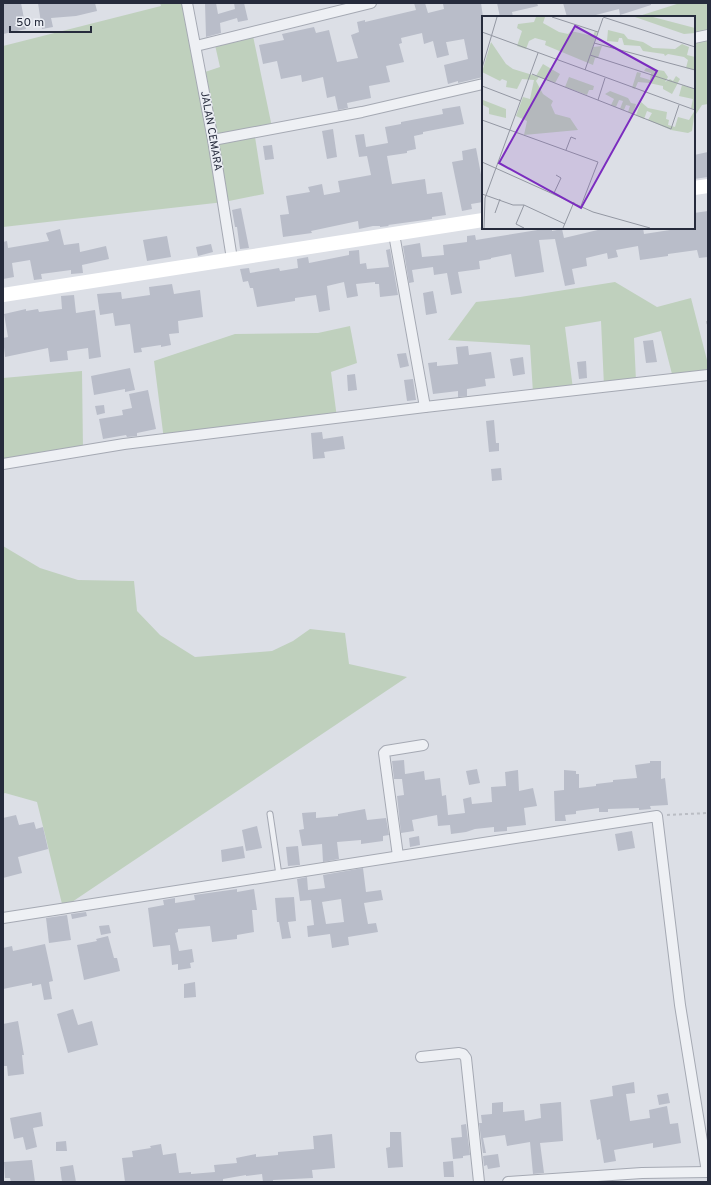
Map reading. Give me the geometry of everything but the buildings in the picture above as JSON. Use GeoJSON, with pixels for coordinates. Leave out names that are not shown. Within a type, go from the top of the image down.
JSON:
{"type":"FeatureCollection","features":[{"type":"Feature","properties":{"kind":"street","name":"JALAN CEMARA"},"geometry":{"type":"LineString","coordinates":[[187,3],[213,140],[232,259]]}},
{"type":"Feature","properties":{"kind":"street"},"geometry":{"type":"LineString","coordinates":[[196,46],[371,3]]}},
{"type":"Feature","properties":{"kind":"street"},"geometry":{"type":"LineString","coordinates":[[695,38],[708,35]]}},
{"type":"Feature","properties":{"kind":"street"},"geometry":{"type":"LineString","coordinates":[[213,140],[362,112],[482,84]]}},
{"type":"Feature","properties":{"kind":"street"},"geometry":{"type":"LineString","coordinates":[[695,188],[708,186]]}},
{"type":"Feature","properties":{"kind":"street"},"geometry":{"type":"LineString","coordinates":[[3,295],[482,220]]}},
{"type":"Feature","properties":{"kind":"street"},"geometry":{"type":"LineString","coordinates":[[394,234],[425,407]]}},
{"type":"Feature","properties":{"kind":"street"},"geometry":{"type":"LineString","coordinates":[[3,464],[124,444],[425,407],[708,375]]}},
{"type":"Feature","properties":{"kind":"street"},"geometry":{"type":"LineString","coordinates":[[398,856],[384,753],[386,751],[423,745]]}},
{"type":"Feature","properties":{"kind":"street"},"geometry":{"type":"LineString","coordinates":[[3,918],[657,816],[680,1005],[707,1172],[643,1177],[508,1182]]}},
{"type":"Feature","properties":{"kind":"street"},"geometry":{"type":"LineString","coordinates":[[421,1057],[459,1053],[463,1054],[466,1058],[479,1182]]}},
{"type":"Feature","properties":{"kind":"lane"},"geometry":{"type":"LineString","coordinates":[[270,814],[279,875]]}},
{"type":"Feature","properties":{"kind":"path"},"geometry":{"type":"LineString","coordinates":[[657,816],[708,813]]}},
{"type":"Feature","properties":{"kind":"green space"},"geometry":{"type":"Polygon","coordinates":[[[160,3],[182,3],[209,145],[255,137],[264,194],[224,202],[3,227],[3,46],[161,6],[160,3]]]}},
{"type":"Feature","properties":{"kind":"green space"},"geometry":{"type":"Polygon","coordinates":[[[680,3],[708,3],[708,104],[702,105],[695,116],[695,16],[639,16],[680,3]]]}},
{"type":"Feature","properties":{"kind":"green space"},"geometry":{"type":"Polygon","coordinates":[[[253,36],[273,132],[213,143],[199,74],[220,67],[215,45],[253,36]]]}},
{"type":"Feature","properties":{"kind":"green space"},"geometry":{"type":"Polygon","coordinates":[[[615,282],[657,307],[691,298],[708,364],[708,373],[673,378],[661,331],[634,338],[636,381],[604,386],[601,321],[565,327],[573,389],[533,393],[530,345],[448,340],[476,302],[520,297],[615,282]]]}},
{"type":"Feature","properties":{"kind":"green space"},"geometry":{"type":"Polygon","coordinates":[[[350,326],[357,363],[331,372],[337,418],[164,440],[154,361],[235,334],[318,333],[350,326]]]}},
{"type":"Feature","properties":{"kind":"green space"},"geometry":{"type":"Polygon","coordinates":[[[82,371],[83,451],[3,463],[3,378],[82,371]]]}},
{"type":"Feature","properties":{"kind":"green space"},"geometry":{"type":"Polygon","coordinates":[[[3,546],[40,568],[78,580],[134,581],[137,611],[160,635],[195,657],[272,651],[293,641],[310,629],[345,633],[349,664],[407,677],[63,908],[37,802],[5,793],[3,794],[3,546]]]}}]}
